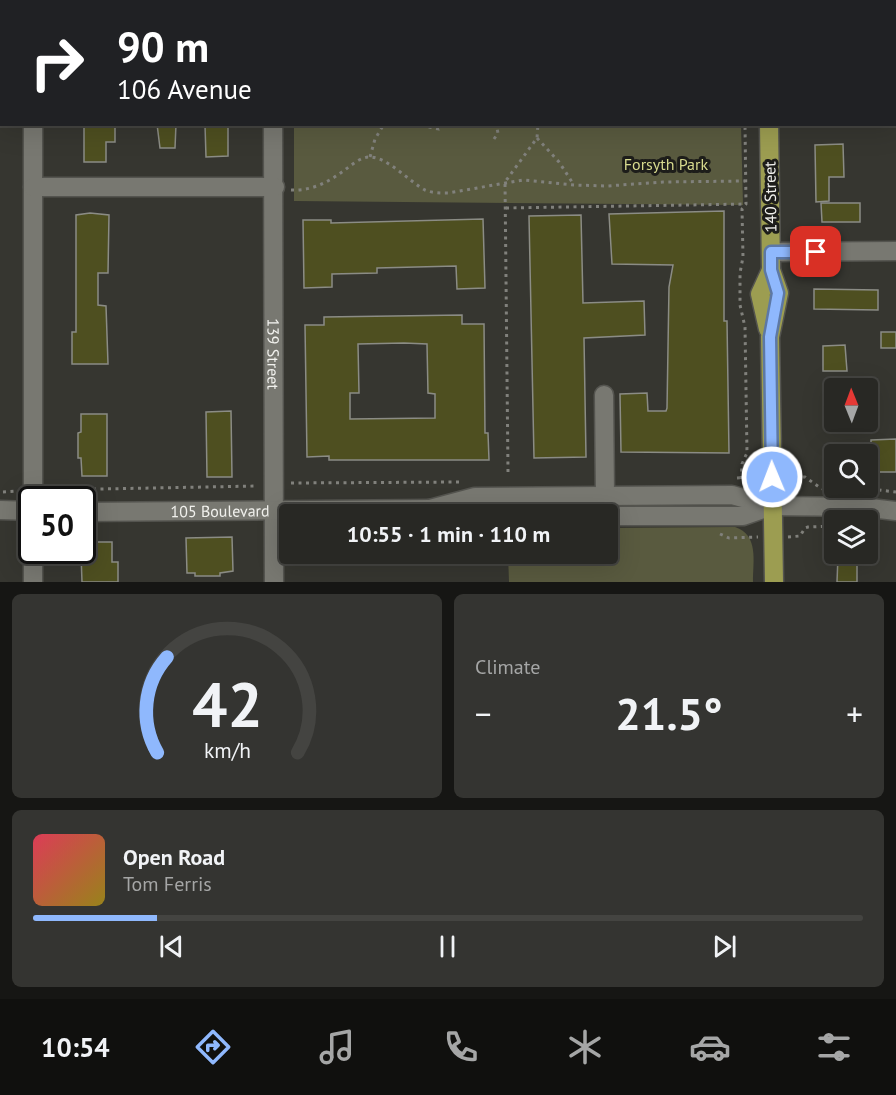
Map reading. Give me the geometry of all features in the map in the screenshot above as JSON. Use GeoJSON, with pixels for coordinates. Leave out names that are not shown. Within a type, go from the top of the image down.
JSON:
{"type":"FeatureCollection","features":[{"type":"Feature","properties":{"kind":"main road","name":"140 Street"},"geometry":{"type":"LineString","coordinates":[[769,126],[771,261],[760,294],[770,337],[774,582]]}},
{"type":"Feature","properties":{"kind":"street"},"geometry":{"type":"LineString","coordinates":[[26,486],[33,126]]}},
{"type":"Feature","properties":{"kind":"street","name":"139 Street"},"geometry":{"type":"LineString","coordinates":[[273,126],[275,187],[274,582]]}},
{"type":"Feature","properties":{"kind":"street"},"geometry":{"type":"LineString","coordinates":[[33,187],[275,187]]}},
{"type":"Feature","properties":{"kind":"street"},"geometry":{"type":"LineString","coordinates":[[771,261],[896,251]]}},
{"type":"Feature","properties":{"kind":"street"},"geometry":{"type":"LineString","coordinates":[[604,395],[605,496]]}},
{"type":"Feature","properties":{"kind":"street","name":"105 Boulevard"},"geometry":{"type":"LineString","coordinates":[[451,504],[475,497],[732,495],[772,506],[862,507],[896,511]]}},
{"type":"Feature","properties":{"kind":"street","name":"105 Boulevard"},"geometry":{"type":"LineString","coordinates":[[618,516],[742,516],[772,506]]}},
{"type":"Feature","properties":{"kind":"street"},"geometry":{"type":"LineString","coordinates":[[0,510],[18,511]]}},
{"type":"Feature","properties":{"kind":"street","name":"105 Boulevard"},"geometry":{"type":"LineString","coordinates":[[96,512],[279,510]]}},
{"type":"Feature","properties":{"kind":"street"},"geometry":{"type":"LineString","coordinates":[[33,564],[33,582]]}},
{"type":"Feature","properties":{"kind":"path"},"geometry":{"type":"LineString","coordinates":[[370,157],[375,139],[383,126]]}},
{"type":"Feature","properties":{"kind":"path"},"geometry":{"type":"LineString","coordinates":[[424,126],[439,129],[443,126]]}},
{"type":"Feature","properties":{"kind":"path"},"geometry":{"type":"LineString","coordinates":[[494,139],[498,133],[496,126]]}},
{"type":"Feature","properties":{"kind":"path"},"geometry":{"type":"LineString","coordinates":[[508,472],[505,182],[537,138],[538,126]]}},
{"type":"Feature","properties":{"kind":"path"},"geometry":{"type":"LineString","coordinates":[[741,478],[742,464],[747,453],[745,327],[740,305],[740,273],[743,257],[742,209],[746,204],[745,126]]}},
{"type":"Feature","properties":{"kind":"path"},"geometry":{"type":"LineString","coordinates":[[537,138],[559,162],[574,185]]}},
{"type":"Feature","properties":{"kind":"path"},"geometry":{"type":"LineString","coordinates":[[275,187],[293,190],[317,187],[360,160],[370,157],[388,164],[432,192],[448,193],[505,182],[534,180],[574,185],[745,181]]}},
{"type":"Feature","properties":{"kind":"path"},"geometry":{"type":"LineString","coordinates":[[506,208],[746,204]]}},
{"type":"Feature","properties":{"kind":"path"},"geometry":{"type":"LineString","coordinates":[[792,476],[806,477],[824,489]]}},
{"type":"Feature","properties":{"kind":"path"},"geometry":{"type":"LineString","coordinates":[[806,477],[809,486]]}},
{"type":"Feature","properties":{"kind":"path"},"geometry":{"type":"LineString","coordinates":[[96,489],[260,485]]}},
{"type":"Feature","properties":{"kind":"path"},"geometry":{"type":"LineString","coordinates":[[878,490],[896,492]]}},
{"type":"Feature","properties":{"kind":"path"},"geometry":{"type":"LineString","coordinates":[[0,493],[18,494]]}},
{"type":"Feature","properties":{"kind":"path"},"geometry":{"type":"LineString","coordinates":[[794,537],[800,536],[808,527],[824,526]]}},
{"type":"Feature","properties":{"kind":"green space","name":"Forsyth Park"},"geometry":{"type":"Polygon","coordinates":[[[294,126],[741,126],[743,205],[294,201],[294,126]]]}},
{"type":"Feature","properties":{"kind":"green space"},"geometry":{"type":"Polygon","coordinates":[[[735,527],[743,531],[751,542],[754,557],[753,582],[509,582],[508,564],[618,564],[618,528],[735,527]]]}},
{"type":"Feature","properties":{"kind":"building"},"geometry":{"type":"Polygon","coordinates":[[[157,126],[176,126],[175,148],[160,148],[157,126]]]}},
{"type":"Feature","properties":{"kind":"building"},"geometry":{"type":"Polygon","coordinates":[[[205,126],[228,126],[228,156],[206,157],[205,126]]]}},
{"type":"Feature","properties":{"kind":"building"},"geometry":{"type":"Polygon","coordinates":[[[84,127],[115,127],[115,142],[106,142],[106,162],[84,162],[84,127]]]}},
{"type":"Feature","properties":{"kind":"building"},"geometry":{"type":"Polygon","coordinates":[[[843,144],[844,177],[829,177],[829,201],[816,202],[815,145],[843,144]]]}},
{"type":"Feature","properties":{"kind":"building"},"geometry":{"type":"Polygon","coordinates":[[[821,203],[860,203],[860,222],[822,222],[821,203]]]}},
{"type":"Feature","properties":{"kind":"building"},"geometry":{"type":"Polygon","coordinates":[[[724,211],[724,321],[727,321],[729,453],[621,452],[620,394],[647,393],[648,411],[666,411],[667,408],[669,287],[673,265],[612,264],[609,214],[724,211]]]}},
{"type":"Feature","properties":{"kind":"building"},"geometry":{"type":"Polygon","coordinates":[[[90,213],[109,215],[108,273],[98,273],[98,305],[106,306],[108,364],[72,364],[72,332],[76,332],[76,215],[90,213]]]}},
{"type":"Feature","properties":{"kind":"building"},"geometry":{"type":"Polygon","coordinates":[[[581,215],[583,303],[644,301],[645,335],[584,338],[586,457],[534,458],[529,216],[581,215]]]}},
{"type":"Feature","properties":{"kind":"building"},"geometry":{"type":"Polygon","coordinates":[[[483,219],[485,288],[457,289],[456,266],[377,268],[377,273],[332,274],[332,287],[304,288],[303,220],[331,220],[331,223],[483,219]]]}},
{"type":"Feature","properties":{"kind":"building"},"geometry":{"type":"Polygon","coordinates":[[[814,289],[878,290],[878,310],[814,309],[814,289]]]}},
{"type":"Feature","properties":{"kind":"building"},"geometry":{"type":"Polygon","coordinates":[[[462,315],[462,324],[484,324],[485,433],[488,433],[489,460],[329,460],[329,456],[307,457],[305,325],[324,325],[324,317],[462,315]],[[358,344],[359,393],[350,393],[350,419],[435,418],[435,394],[428,393],[427,344],[358,344]]]}},
{"type":"Feature","properties":{"kind":"building"},"geometry":{"type":"Polygon","coordinates":[[[881,332],[896,332],[896,348],[881,348],[881,332]]]}},
{"type":"Feature","properties":{"kind":"building"},"geometry":{"type":"Polygon","coordinates":[[[845,345],[847,371],[823,371],[823,346],[845,345]]]}},
{"type":"Feature","properties":{"kind":"building"},"geometry":{"type":"Polygon","coordinates":[[[231,411],[232,477],[207,477],[206,412],[231,411]]]}},
{"type":"Feature","properties":{"kind":"building"},"geometry":{"type":"Polygon","coordinates":[[[81,414],[107,414],[107,476],[82,476],[81,458],[78,458],[81,414]]]}},
{"type":"Feature","properties":{"kind":"building"},"geometry":{"type":"Polygon","coordinates":[[[896,439],[896,472],[878,472],[878,444],[871,444],[871,440],[896,439]]]}},
{"type":"Feature","properties":{"kind":"building"},"geometry":{"type":"Polygon","coordinates":[[[232,537],[233,571],[220,573],[220,576],[195,576],[195,573],[187,573],[186,538],[232,537]]]}},
{"type":"Feature","properties":{"kind":"building"},"geometry":{"type":"Polygon","coordinates":[[[96,542],[112,542],[112,562],[118,562],[118,582],[82,582],[81,564],[96,564],[96,542]]]}},
{"type":"Feature","properties":{"kind":"building"},"geometry":{"type":"Polygon","coordinates":[[[838,564],[857,564],[857,582],[837,582],[838,564]]]}},
{"type":"Feature","properties":{"kind":"route"},"geometry":{"type":"LineString","coordinates":[[772,477],[770,337],[778,293],[771,270],[771,252],[816,252]]}}]}
